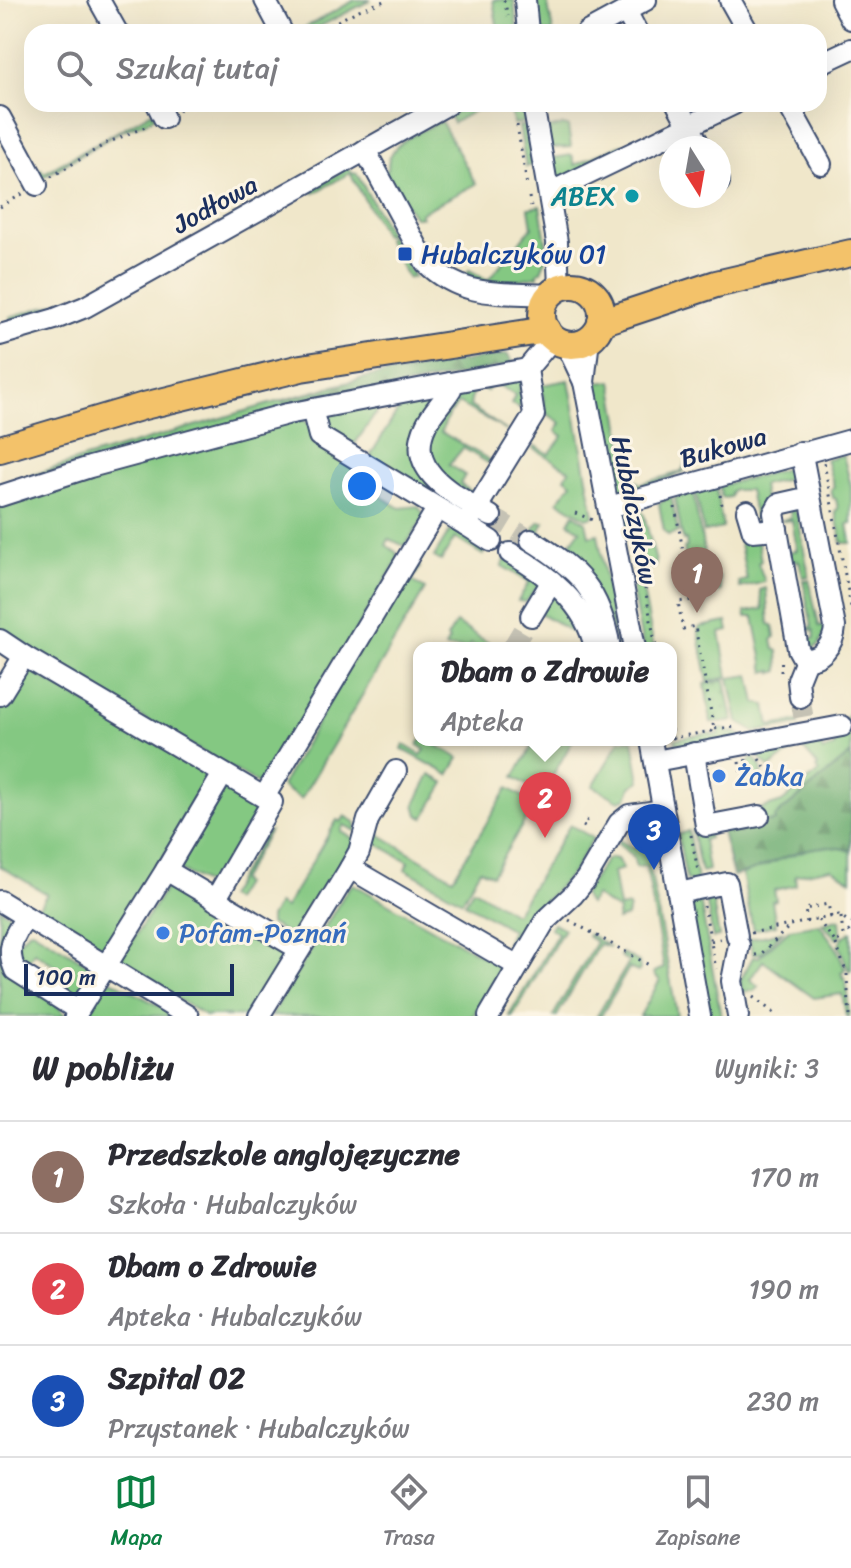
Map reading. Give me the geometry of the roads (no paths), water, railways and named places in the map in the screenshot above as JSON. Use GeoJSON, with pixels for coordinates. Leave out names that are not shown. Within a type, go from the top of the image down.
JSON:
{"type":"FeatureCollection","features":[{"type":"Feature","properties":{"kind":"main road"},"geometry":{"type":"LineString","coordinates":[[0,449],[144,406],[301,368],[463,341],[851,253]]}},
{"type":"Feature","properties":{"kind":"street"},"geometry":{"type":"LineString","coordinates":[[99,0],[112,24]]}},
{"type":"Feature","properties":{"kind":"street"},"geometry":{"type":"LineString","coordinates":[[265,0],[278,24]]}},
{"type":"Feature","properties":{"kind":"street"},"geometry":{"type":"LineString","coordinates":[[525,0],[527,24]]}},
{"type":"Feature","properties":{"kind":"street"},"geometry":{"type":"LineString","coordinates":[[602,24],[646,0]]}},
{"type":"Feature","properties":{"kind":"street"},"geometry":{"type":"LineString","coordinates":[[730,0],[744,24]]}},
{"type":"Feature","properties":{"kind":"street"},"geometry":{"type":"LineString","coordinates":[[841,0],[851,19]]}},
{"type":"Feature","properties":{"kind":"street"},"geometry":{"type":"LineString","coordinates":[[626,11],[633,24]]}},
{"type":"Feature","properties":{"kind":"street"},"geometry":{"type":"LineString","coordinates":[[827,60],[851,49]]}},
{"type":"Feature","properties":{"kind":"street","name":"Jodłowa"},"geometry":{"type":"LineString","coordinates":[[0,335],[85,307],[434,112]]}},
{"type":"Feature","properties":{"kind":"street","name":"Hubalczyków"},"geometry":{"type":"LineString","coordinates":[[533,112],[534,201],[557,242],[568,315],[612,509],[634,642]]}},
{"type":"Feature","properties":{"kind":"street"},"geometry":{"type":"LineString","coordinates":[[682,112],[695,136]]}},
{"type":"Feature","properties":{"kind":"street"},"geometry":{"type":"LineString","coordinates":[[534,201],[717,112]]}},
{"type":"Feature","properties":{"kind":"street"},"geometry":{"type":"LineString","coordinates":[[792,112],[821,164]]}},
{"type":"Feature","properties":{"kind":"street"},"geometry":{"type":"LineString","coordinates":[[0,117],[37,185]]}},
{"type":"Feature","properties":{"kind":"street"},"geometry":{"type":"LineString","coordinates":[[0,496],[119,459],[312,409],[527,369],[568,315],[468,289],[438,274],[426,263],[365,150]]}},
{"type":"Feature","properties":{"kind":"street"},"geometry":{"type":"LineString","coordinates":[[478,516],[534,415],[527,369]]}},
{"type":"Feature","properties":{"kind":"street"},"geometry":{"type":"LineString","coordinates":[[450,383],[451,389],[424,429],[424,461],[440,486],[478,516],[491,541]]}},
{"type":"Feature","properties":{"kind":"street"},"geometry":{"type":"LineString","coordinates":[[312,409],[319,436],[437,509],[478,516]]}},
{"type":"Feature","properties":{"kind":"street","name":"Bukowa"},"geometry":{"type":"LineString","coordinates":[[612,509],[851,440]]}},
{"type":"Feature","properties":{"kind":"street"},"geometry":{"type":"LineString","coordinates":[[801,452],[835,631],[834,638],[820,657],[806,660]]}},
{"type":"Feature","properties":{"kind":"street"},"geometry":{"type":"LineString","coordinates":[[806,660],[798,649],[774,513],[779,504],[810,497]]}},
{"type":"Feature","properties":{"kind":"street"},"geometry":{"type":"LineString","coordinates":[[264,797],[437,509]]}},
{"type":"Feature","properties":{"kind":"street"},"geometry":{"type":"LineString","coordinates":[[747,511],[753,531],[777,529]]}},
{"type":"Feature","properties":{"kind":"street"},"geometry":{"type":"LineString","coordinates":[[531,540],[553,553],[584,579],[599,604],[608,642]]}},
{"type":"Feature","properties":{"kind":"street"},"geometry":{"type":"LineString","coordinates":[[510,553],[552,581],[581,614],[593,642]]}},
{"type":"Feature","properties":{"kind":"street"},"geometry":{"type":"LineString","coordinates":[[531,616],[552,581]]}},
{"type":"Feature","properties":{"kind":"street"},"geometry":{"type":"LineString","coordinates":[[0,640],[272,802],[215,900]]}},
{"type":"Feature","properties":{"kind":"street"},"geometry":{"type":"LineString","coordinates":[[0,695],[24,656]]}},
{"type":"Feature","properties":{"kind":"street"},"geometry":{"type":"LineString","coordinates":[[800,697],[798,680],[806,660]]}},
{"type":"Feature","properties":{"kind":"street"},"geometry":{"type":"LineString","coordinates":[[655,761],[842,726]]}},
{"type":"Feature","properties":{"kind":"street"},"geometry":{"type":"LineString","coordinates":[[652,746],[700,1016]]}},
{"type":"Feature","properties":{"kind":"street"},"geometry":{"type":"LineString","coordinates":[[694,753],[706,826],[759,816]]}},
{"type":"Feature","properties":{"kind":"street"},"geometry":{"type":"LineString","coordinates":[[259,1016],[359,852],[368,820],[396,771]]}},
{"type":"Feature","properties":{"kind":"street"},"geometry":{"type":"LineString","coordinates":[[26,917],[12,938],[9,951],[15,970],[77,1013],[223,774]]}},
{"type":"Feature","properties":{"kind":"street"},"geometry":{"type":"LineString","coordinates":[[489,1016],[552,914],[586,879],[619,823],[629,815],[663,810]]}},
{"type":"Feature","properties":{"kind":"street"},"geometry":{"type":"LineString","coordinates":[[350,868],[518,966]]}},
{"type":"Feature","properties":{"kind":"street"},"geometry":{"type":"LineString","coordinates":[[166,870],[299,949]]}},
{"type":"Feature","properties":{"kind":"street"},"geometry":{"type":"LineString","coordinates":[[678,893],[727,883],[744,945],[732,981],[738,1016]]}},
{"type":"Feature","properties":{"kind":"street"},"geometry":{"type":"LineString","coordinates":[[0,901],[188,1016]]}},
{"type":"Feature","properties":{"kind":"tunnel"},"geometry":{"type":"LineString","coordinates":[[491,516],[531,540]]}},
{"type":"Feature","properties":{"kind":"tunnel"},"geometry":{"type":"LineString","coordinates":[[516,642],[531,616]]}},
{"type":"Feature","properties":{"kind":"tunnel"},"geometry":{"type":"LineString","coordinates":[[800,697],[804,720]]}},
{"type":"Feature","properties":{"kind":"place","name":"ABEX"},"geometry":{"type":"Point","coordinates":[632,196]}},
{"type":"Feature","properties":{"kind":"place","name":"Hubalczyków 01"},"geometry":{"type":"Point","coordinates":[405,254]}},
{"type":"Feature","properties":{"kind":"place","name":"Przedszkole anglojęzyczne"},"geometry":{"type":"Point","coordinates":[697,613]}},
{"type":"Feature","properties":{"kind":"place","name":"Żabka"},"geometry":{"type":"Point","coordinates":[719,776]}},
{"type":"Feature","properties":{"kind":"place","name":"Dbam o Zdrowie"},"geometry":{"type":"Point","coordinates":[545,838]}},
{"type":"Feature","properties":{"kind":"place","name":"Szpital 02"},"geometry":{"type":"Point","coordinates":[654,870]}},
{"type":"Feature","properties":{"kind":"place","name":"Pofam-Poznań"},"geometry":{"type":"Point","coordinates":[163,933]}}]}
